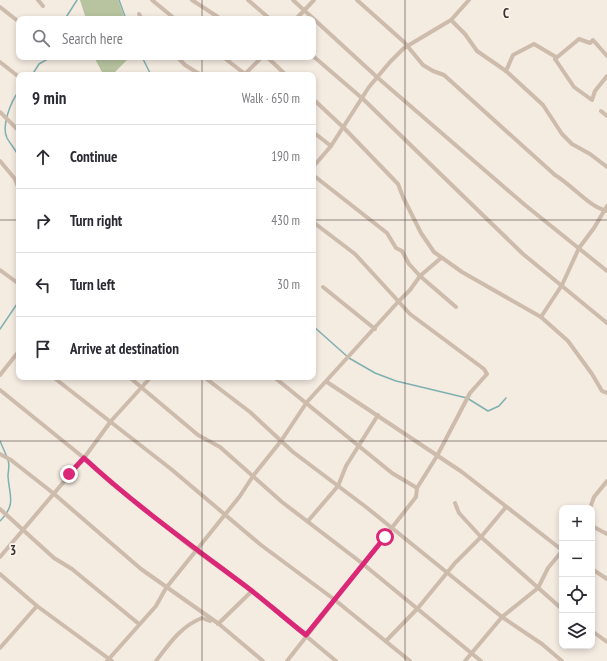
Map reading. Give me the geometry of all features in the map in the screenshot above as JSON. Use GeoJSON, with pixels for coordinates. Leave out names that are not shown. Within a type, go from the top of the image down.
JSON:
{"type":"FeatureCollection","features":[{"type":"Feature","properties":{"kind":"street"},"geometry":{"type":"LineString","coordinates":[[38,0],[43,6]]}},
{"type":"Feature","properties":{"kind":"street"},"geometry":{"type":"LineString","coordinates":[[152,0],[171,16]]}},
{"type":"Feature","properties":{"kind":"street"},"geometry":{"type":"LineString","coordinates":[[192,0],[216,16]]}},
{"type":"Feature","properties":{"kind":"street"},"geometry":{"type":"LineString","coordinates":[[248,0],[267,16]]}},
{"type":"Feature","properties":{"kind":"street"},"geometry":{"type":"LineString","coordinates":[[294,0],[311,16]]}},
{"type":"Feature","properties":{"kind":"street"},"geometry":{"type":"LineString","coordinates":[[299,16],[314,0]]}},
{"type":"Feature","properties":{"kind":"street"},"geometry":{"type":"LineString","coordinates":[[357,0],[404,42],[406,47],[423,65],[444,75],[555,175],[597,207],[606,209],[579,248],[562,286],[541,317]]}},
{"type":"Feature","properties":{"kind":"street"},"geometry":{"type":"LineString","coordinates":[[316,164],[344,128],[369,87],[406,47],[451,20],[469,0]]}},
{"type":"Feature","properties":{"kind":"street"},"geometry":{"type":"LineString","coordinates":[[0,7],[16,20]]}},
{"type":"Feature","properties":{"kind":"street"},"geometry":{"type":"LineString","coordinates":[[316,20],[378,78],[525,205],[607,271]]}},
{"type":"Feature","properties":{"kind":"street"},"geometry":{"type":"LineString","coordinates":[[451,20],[477,51],[506,71],[543,105],[562,134],[572,144],[590,154],[607,167]]}},
{"type":"Feature","properties":{"kind":"street"},"geometry":{"type":"LineString","coordinates":[[555,60],[579,39],[590,43],[594,40],[607,56]]}},
{"type":"Feature","properties":{"kind":"street"},"geometry":{"type":"LineString","coordinates":[[506,71],[513,55],[534,44],[556,57],[555,60],[574,87],[592,100],[595,91],[607,76]]}},
{"type":"Feature","properties":{"kind":"street"},"geometry":{"type":"LineString","coordinates":[[316,59],[363,99],[523,254],[607,323]]}},
{"type":"Feature","properties":{"kind":"street"},"geometry":{"type":"LineString","coordinates":[[180,60],[196,72]]}},
{"type":"Feature","properties":{"kind":"street"},"geometry":{"type":"LineString","coordinates":[[227,60],[242,72]]}},
{"type":"Feature","properties":{"kind":"street"},"geometry":{"type":"LineString","coordinates":[[246,72],[259,60]]}},
{"type":"Feature","properties":{"kind":"street"},"geometry":{"type":"LineString","coordinates":[[270,60],[283,72]]}},
{"type":"Feature","properties":{"kind":"street"},"geometry":{"type":"LineString","coordinates":[[0,62],[16,75]]}},
{"type":"Feature","properties":{"kind":"street"},"geometry":{"type":"LineString","coordinates":[[316,102],[344,128],[398,184],[421,233],[441,258],[541,317],[568,341],[592,374],[602,391],[607,393]]}},
{"type":"Feature","properties":{"kind":"street"},"geometry":{"type":"LineString","coordinates":[[601,111],[607,116]]}},
{"type":"Feature","properties":{"kind":"street"},"geometry":{"type":"LineString","coordinates":[[0,112],[16,127]]}},
{"type":"Feature","properties":{"kind":"street"},"geometry":{"type":"LineString","coordinates":[[316,134],[331,146]]}},
{"type":"Feature","properties":{"kind":"street"},"geometry":{"type":"LineString","coordinates":[[0,161],[16,182]]}},
{"type":"Feature","properties":{"kind":"street"},"geometry":{"type":"LineString","coordinates":[[316,177],[387,233],[396,248],[402,251],[409,264],[420,276],[456,307]]}},
{"type":"Feature","properties":{"kind":"street"},"geometry":{"type":"LineString","coordinates":[[287,661],[416,497],[417,488],[437,456],[469,396],[487,374],[486,370],[439,337],[398,302],[380,279],[355,254],[316,224]]}},
{"type":"Feature","properties":{"kind":"street"},"geometry":{"type":"LineString","coordinates":[[0,574],[37,606],[109,660],[156,606],[166,588],[195,550],[240,496],[253,476],[281,441],[307,402],[410,290],[420,276],[441,258]]}},
{"type":"Feature","properties":{"kind":"street"},"geometry":{"type":"LineString","coordinates":[[0,270],[16,282]]}},
{"type":"Feature","properties":{"kind":"street"},"geometry":{"type":"LineString","coordinates":[[323,287],[375,329]]}},
{"type":"Feature","properties":{"kind":"street"},"geometry":{"type":"LineString","coordinates":[[0,374],[16,355]]}},
{"type":"Feature","properties":{"kind":"street"},"geometry":{"type":"LineString","coordinates":[[57,380],[111,421],[226,514],[261,545],[335,600],[410,661]]}},
{"type":"Feature","properties":{"kind":"street"},"geometry":{"type":"LineString","coordinates":[[133,380],[198,435],[220,447],[253,476],[364,564],[481,661]]}},
{"type":"Feature","properties":{"kind":"street"},"geometry":{"type":"LineString","coordinates":[[0,558],[53,493],[84,458],[111,421],[148,380]]}},
{"type":"Feature","properties":{"kind":"street"},"geometry":{"type":"LineString","coordinates":[[208,380],[250,412],[281,441],[502,617],[542,644],[562,661]]}},
{"type":"Feature","properties":{"kind":"street"},"geometry":{"type":"LineString","coordinates":[[278,380],[307,402],[359,447],[392,472],[417,488]]}},
{"type":"Feature","properties":{"kind":"street"},"geometry":{"type":"LineString","coordinates":[[327,382],[462,472],[559,548]]}},
{"type":"Feature","properties":{"kind":"street"},"geometry":{"type":"LineString","coordinates":[[0,390],[84,458],[109,481],[195,550],[252,591],[336,661]]}},
{"type":"Feature","properties":{"kind":"street"},"geometry":{"type":"LineString","coordinates":[[308,521],[338,486],[346,466],[378,415]]}},
{"type":"Feature","properties":{"kind":"street"},"geometry":{"type":"LineString","coordinates":[[0,454],[11,460],[53,493],[141,569],[219,624],[263,661]]}},
{"type":"Feature","properties":{"kind":"street"},"geometry":{"type":"LineString","coordinates":[[591,505],[594,497],[607,481]]}},
{"type":"Feature","properties":{"kind":"street"},"geometry":{"type":"LineString","coordinates":[[455,503],[459,513],[481,537],[559,606]]}},
{"type":"Feature","properties":{"kind":"street"},"geometry":{"type":"LineString","coordinates":[[386,641],[418,608],[506,507]]}},
{"type":"Feature","properties":{"kind":"street"},"geometry":{"type":"LineString","coordinates":[[2,510],[54,558],[72,569],[139,624]]}},
{"type":"Feature","properties":{"kind":"street"},"geometry":{"type":"LineString","coordinates":[[595,528],[607,534]]}},
{"type":"Feature","properties":{"kind":"street"},"geometry":{"type":"LineString","coordinates":[[465,661],[502,617],[538,588],[548,568],[559,554]]}},
{"type":"Feature","properties":{"kind":"street"},"geometry":{"type":"LineString","coordinates":[[595,571],[607,579]]}},
{"type":"Feature","properties":{"kind":"street"},"geometry":{"type":"LineString","coordinates":[[219,624],[252,591]]}},
{"type":"Feature","properties":{"kind":"street"},"geometry":{"type":"LineString","coordinates":[[0,648],[37,606]]}},
{"type":"Feature","properties":{"kind":"street"},"geometry":{"type":"LineString","coordinates":[[156,661],[177,635],[195,621],[202,618],[219,624]]}},
{"type":"Feature","properties":{"kind":"street"},"geometry":{"type":"LineString","coordinates":[[595,633],[607,642]]}},
{"type":"Feature","properties":{"kind":"green space"},"geometry":{"type":"Polygon","coordinates":[[[80,0],[118,0],[124,16],[85,16],[80,0]]]}},
{"type":"Feature","properties":{"kind":"green space"},"geometry":{"type":"Polygon","coordinates":[[[96,60],[127,60],[115,72],[102,72],[96,60]]]}},
{"type":"Feature","properties":{"kind":"waterway"},"geometry":{"type":"LineString","coordinates":[[67,16],[77,0]]}},
{"type":"Feature","properties":{"kind":"waterway"},"geometry":{"type":"LineString","coordinates":[[119,0],[125,16]]}},
{"type":"Feature","properties":{"kind":"waterway"},"geometry":{"type":"LineString","coordinates":[[34,72],[39,64],[46,60]]}},
{"type":"Feature","properties":{"kind":"waterway"},"geometry":{"type":"LineString","coordinates":[[144,60],[150,72]]}},
{"type":"Feature","properties":{"kind":"waterway"},"geometry":{"type":"LineString","coordinates":[[16,96],[10,107],[5,127],[7,138],[16,152]]}},
{"type":"Feature","properties":{"kind":"waterway"},"geometry":{"type":"LineString","coordinates":[[0,329],[16,305]]}},
{"type":"Feature","properties":{"kind":"waterway"},"geometry":{"type":"LineString","coordinates":[[316,329],[349,358],[375,373],[396,381],[467,398],[488,411],[499,406],[506,398]]}},
{"type":"Feature","properties":{"kind":"waterway"},"geometry":{"type":"LineString","coordinates":[[0,441],[7,457]]}},
{"type":"Feature","properties":{"kind":"waterway"},"geometry":{"type":"LineString","coordinates":[[0,521],[9,509],[11,499],[8,476],[8,460]]}},
{"type":"Feature","properties":{"kind":"route"},"geometry":{"type":"LineString","coordinates":[[69,474],[84,458],[109,481],[195,550],[252,591],[306,635],[385,537]]}}]}
